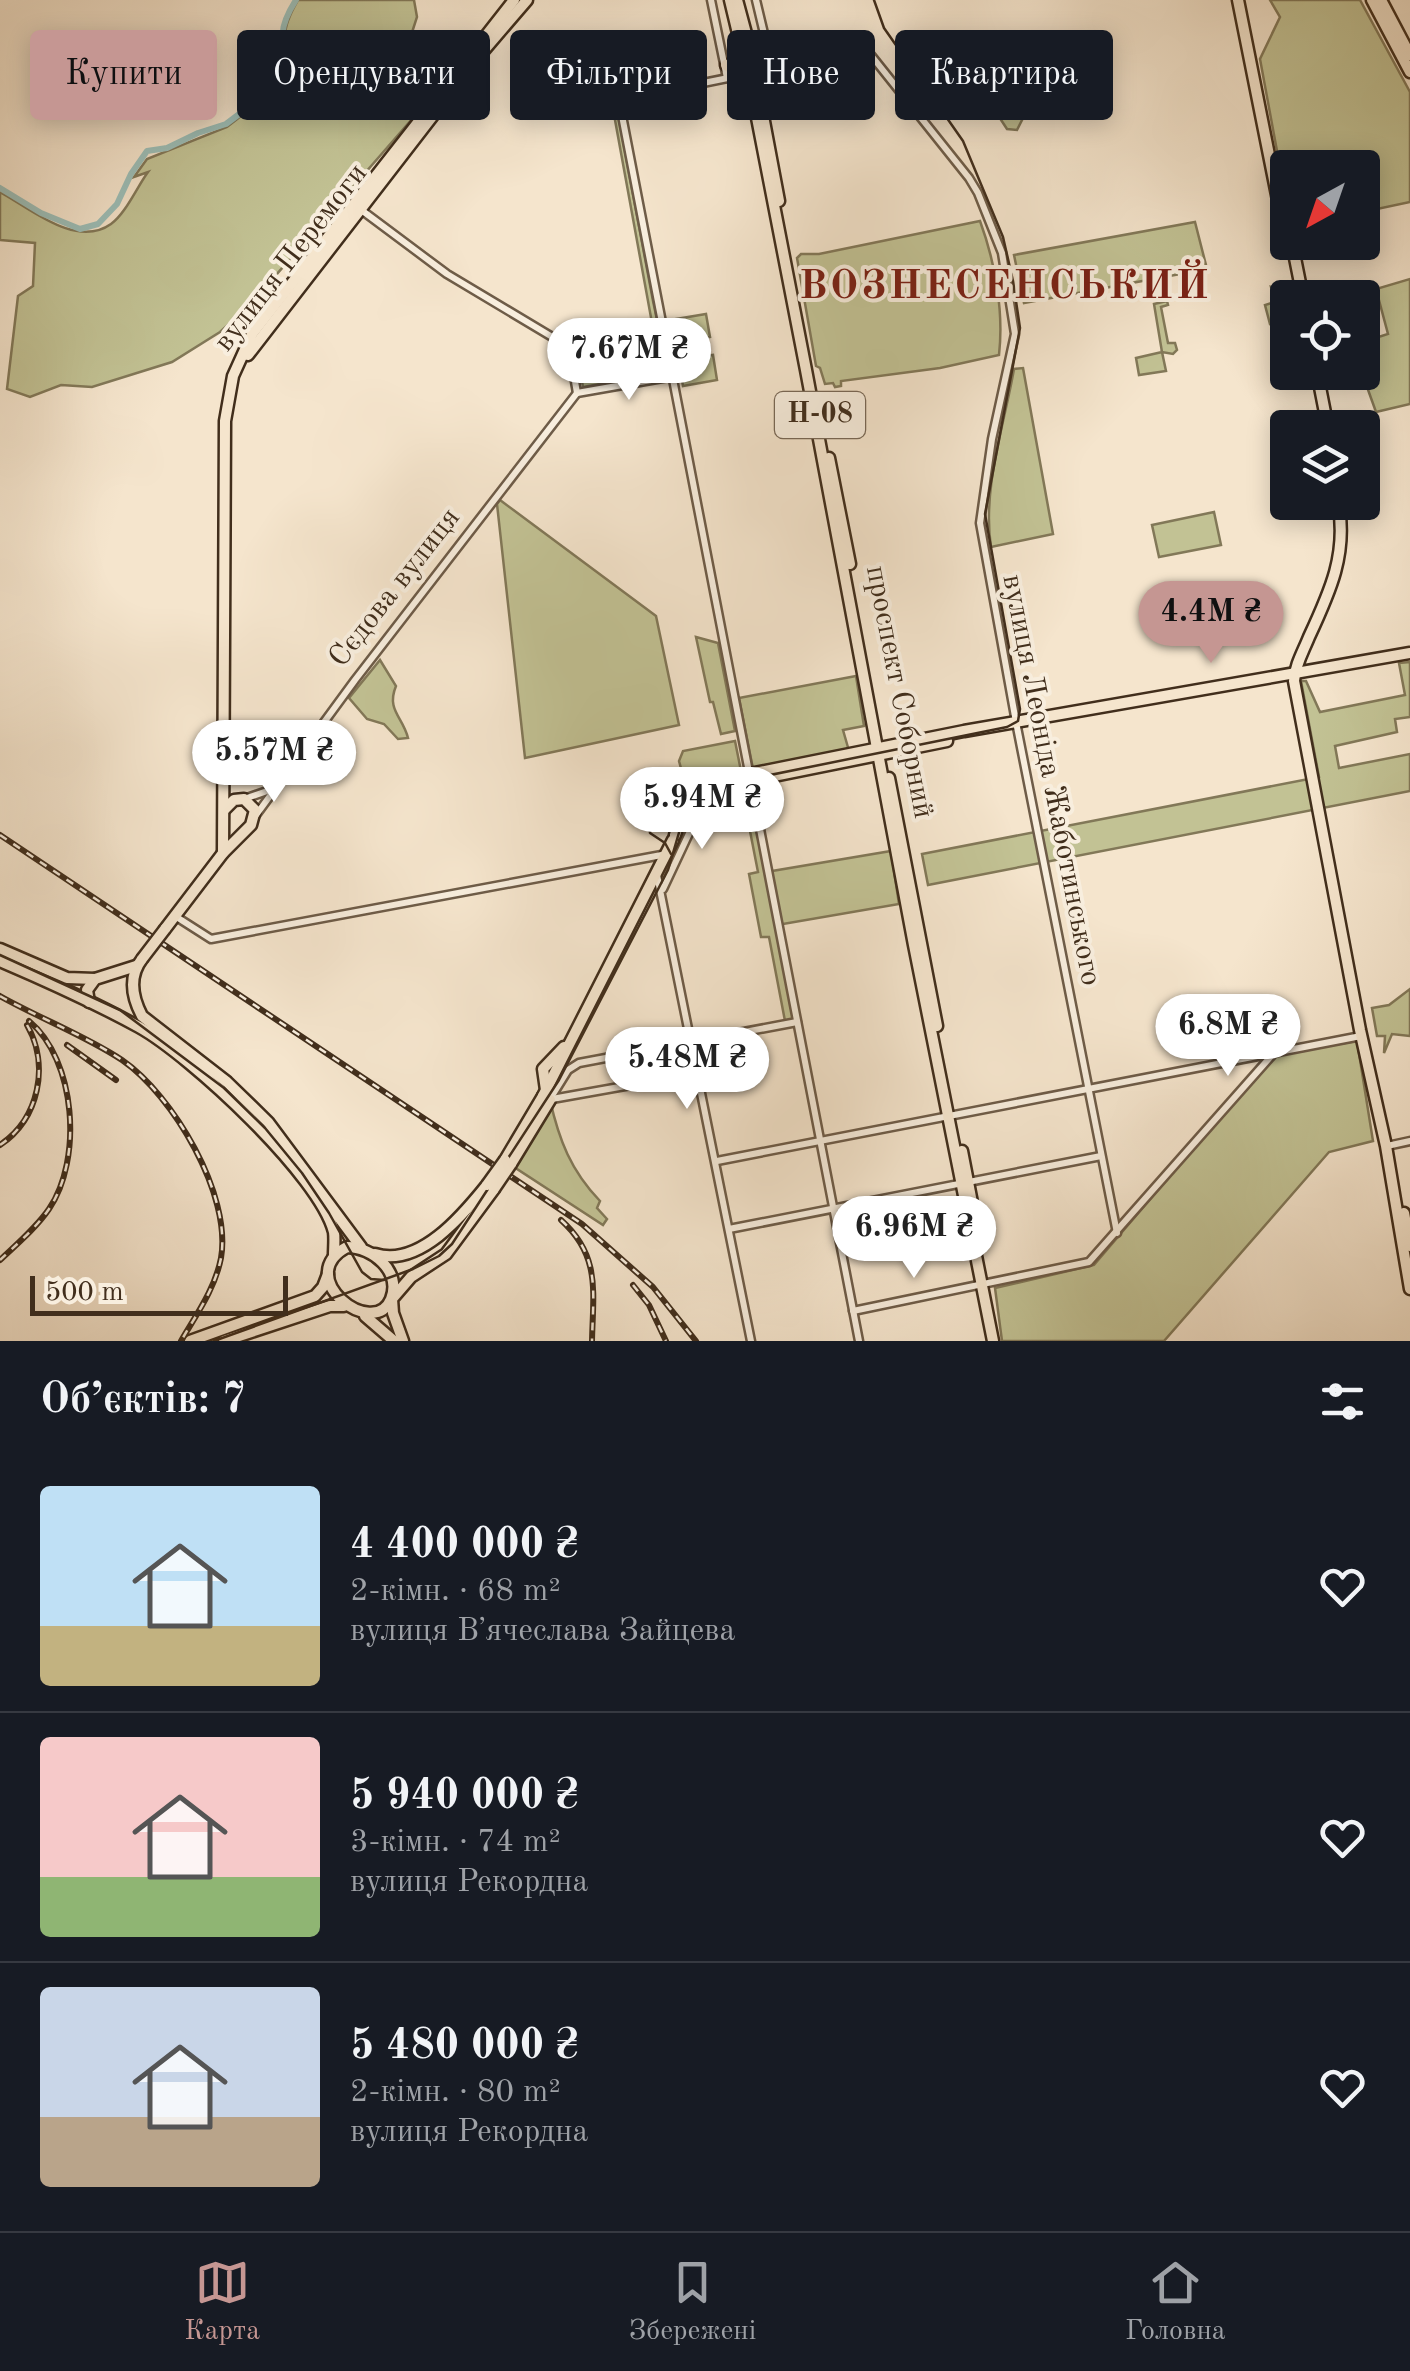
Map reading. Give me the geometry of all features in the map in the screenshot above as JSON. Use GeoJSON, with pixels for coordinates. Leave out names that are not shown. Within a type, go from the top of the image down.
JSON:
{"type":"FeatureCollection","features":[{"type":"Feature","properties":{"kind":"main road","name":"вулиця Перемоги"},"geometry":{"type":"LineString","coordinates":[[490,33],[514,0]]}},
{"type":"Feature","properties":{"kind":"main road","name":"вулиця Перемоги"},"geometry":{"type":"LineString","coordinates":[[490,38],[527,0]]}},
{"type":"Feature","properties":{"kind":"main road","name":"Н-08"},"geometry":{"type":"LineString","coordinates":[[733,0],[741,30]]}},
{"type":"Feature","properties":{"kind":"main road"},"geometry":{"type":"LineString","coordinates":[[1241,0],[1271,150]]}},
{"type":"Feature","properties":{"kind":"main road"},"geometry":{"type":"LineString","coordinates":[[1375,1],[1410,55]]}},
{"type":"Feature","properties":{"kind":"main road"},"geometry":{"type":"LineString","coordinates":[[1375,1],[1410,72]]}},
{"type":"Feature","properties":{"kind":"main road","name":"вулиця Перемоги"},"geometry":{"type":"LineString","coordinates":[[225,781],[225,420],[233,376],[424,120]]}},
{"type":"Feature","properties":{"kind":"main road","name":"проспект Соборний"},"geometry":{"type":"LineString","coordinates":[[751,120],[786,254],[996,1341]]}},
{"type":"Feature","properties":{"kind":"main road"},"geometry":{"type":"LineString","coordinates":[[1342,520],[1344,547],[1340,582],[1297,672],[1365,1035],[1410,1246]]}},
{"type":"Feature","properties":{"kind":"main road"},"geometry":{"type":"LineString","coordinates":[[364,1316],[384,1310],[411,1276],[446,1254],[508,1162],[547,1095],[543,1070],[568,1043],[668,854],[692,791],[748,776],[1016,724],[1410,655]]}},
{"type":"Feature","properties":{"kind":"main road"},"geometry":{"type":"LineString","coordinates":[[118,1018],[128,1015],[140,962],[255,816],[252,806],[225,781]]}},
{"type":"Feature","properties":{"kind":"main road"},"geometry":{"type":"LineString","coordinates":[[223,853],[225,781]]}},
{"type":"Feature","properties":{"kind":"main road"},"geometry":{"type":"LineString","coordinates":[[224,812],[230,802],[241,799]]}},
{"type":"Feature","properties":{"kind":"main road"},"geometry":{"type":"LineString","coordinates":[[224,812],[231,828],[246,828]]}},
{"type":"Feature","properties":{"kind":"main road"},"geometry":{"type":"LineString","coordinates":[[0,949],[67,978],[95,979],[140,962]]}},
{"type":"Feature","properties":{"kind":"main road"},"geometry":{"type":"LineString","coordinates":[[0,961],[140,1028],[176,1054],[262,1130],[326,1216],[334,1234],[334,1255],[323,1288],[315,1296],[224,1341]]}},
{"type":"Feature","properties":{"kind":"main road"},"geometry":{"type":"LineString","coordinates":[[108,976],[134,998],[148,1023],[227,1082],[268,1122],[366,1250],[390,1272],[393,1313],[403,1341]]}},
{"type":"Feature","properties":{"kind":"main road"},"geometry":{"type":"LineString","coordinates":[[89,1002],[88,990],[95,979]]}},
{"type":"Feature","properties":{"kind":"main road"},"geometry":{"type":"LineString","coordinates":[[1388,1146],[1410,1289]]}},
{"type":"Feature","properties":{"kind":"main road"},"geometry":{"type":"LineString","coordinates":[[334,1255],[347,1247],[397,1256],[421,1246],[448,1228],[490,1187]]}},
{"type":"Feature","properties":{"kind":"main road"},"geometry":{"type":"LineString","coordinates":[[328,1273],[334,1296],[394,1341]]}},
{"type":"Feature","properties":{"kind":"main road"},"geometry":{"type":"LineString","coordinates":[[190,1341],[267,1320],[344,1306]]}},
{"type":"Feature","properties":{"kind":"street"},"geometry":{"type":"LineString","coordinates":[[711,0],[727,43]]}},
{"type":"Feature","properties":{"kind":"street"},"geometry":{"type":"LineString","coordinates":[[756,0],[764,30]]}},
{"type":"Feature","properties":{"kind":"street","name":"вулиця Леоніда Жаботинського"},"geometry":{"type":"LineString","coordinates":[[875,60],[970,178],[998,240],[1016,334],[992,439],[980,523],[1117,1233]]}},
{"type":"Feature","properties":{"kind":"street"},"geometry":{"type":"LineString","coordinates":[[727,75],[619,100],[859,1341]]}},
{"type":"Feature","properties":{"kind":"street"},"geometry":{"type":"LineString","coordinates":[[357,206],[447,274],[570,347],[664,329]]}},
{"type":"Feature","properties":{"kind":"street"},"geometry":{"type":"LineString","coordinates":[[570,347],[577,393],[674,376]]}},
{"type":"Feature","properties":{"kind":"street","name":"Сєдова вулиця"},"geometry":{"type":"LineString","coordinates":[[255,816],[577,393]]}},
{"type":"Feature","properties":{"kind":"street"},"geometry":{"type":"LineString","coordinates":[[241,799],[274,788]]}},
{"type":"Feature","properties":{"kind":"street"},"geometry":{"type":"LineString","coordinates":[[662,890],[693,825],[692,791]]}},
{"type":"Feature","properties":{"kind":"street"},"geometry":{"type":"LineString","coordinates":[[176,916],[212,939],[668,854]]}},
{"type":"Feature","properties":{"kind":"street"},"geometry":{"type":"LineString","coordinates":[[657,874],[752,1341]]}},
{"type":"Feature","properties":{"kind":"street"},"geometry":{"type":"LineString","coordinates":[[547,1095],[573,1065],[796,1022]]}},
{"type":"Feature","properties":{"kind":"street"},"geometry":{"type":"LineString","coordinates":[[717,1161],[1365,1035]]}},
{"type":"Feature","properties":{"kind":"street"},"geometry":{"type":"LineString","coordinates":[[853,1311],[1089,1262],[1274,1052]]}},
{"type":"Feature","properties":{"kind":"street"},"geometry":{"type":"LineString","coordinates":[[547,1095],[698,1073]]}},
{"type":"Feature","properties":{"kind":"street"},"geometry":{"type":"LineString","coordinates":[[1388,1146],[1410,1142]]}},
{"type":"Feature","properties":{"kind":"street"},"geometry":{"type":"LineString","coordinates":[[729,1228],[1100,1156]]}},
{"type":"Feature","properties":{"kind":"green space"},"geometry":{"type":"Polygon","coordinates":[[[298,0],[414,0],[417,17],[413,30],[286,30],[298,0]]]}},
{"type":"Feature","properties":{"kind":"green space"},"geometry":{"type":"Polygon","coordinates":[[[1270,0],[1360,0],[1410,92],[1410,202],[1380,208],[1380,150],[1277,150],[1260,59],[1280,17],[1270,0]]]}},
{"type":"Feature","properties":{"kind":"green space"},"geometry":{"type":"Polygon","coordinates":[[[237,119],[411,120],[249,306],[220,332],[172,362],[92,387],[61,385],[30,397],[7,389],[18,296],[33,286],[35,243],[0,240],[0,192],[68,229],[97,230],[111,224],[126,207],[148,172],[134,177],[147,159],[227,127],[237,119]]]}},
{"type":"Feature","properties":{"kind":"green space"},"geometry":{"type":"Polygon","coordinates":[[[615,120],[619,120],[657,320],[652,323],[615,120]]]}},
{"type":"Feature","properties":{"kind":"green space"},"geometry":{"type":"Polygon","coordinates":[[[1001,120],[1022,120],[1017,130],[1007,129],[1001,120]]]}},
{"type":"Feature","properties":{"kind":"green space"},"geometry":{"type":"Polygon","coordinates":[[[980,221],[997,287],[999,355],[940,368],[841,381],[841,386],[835,387],[833,383],[825,384],[816,366],[797,258],[801,254],[819,254],[980,221]]]}},
{"type":"Feature","properties":{"kind":"green space"},"geometry":{"type":"Polygon","coordinates":[[[1195,222],[1207,269],[1024,303],[1014,255],[1195,222]]]}},
{"type":"Feature","properties":{"kind":"green space"},"geometry":{"type":"Polygon","coordinates":[[[1410,279],[1410,404],[1380,411],[1375,410],[1368,390],[1380,390],[1380,337],[1388,334],[1380,288],[1410,279]]]}},
{"type":"Feature","properties":{"kind":"green space"},"geometry":{"type":"Polygon","coordinates":[[[1167,301],[1168,305],[1161,307],[1168,343],[1175,343],[1177,350],[1173,354],[1162,352],[1154,304],[1167,301]]]}},
{"type":"Feature","properties":{"kind":"green space"},"geometry":{"type":"Polygon","coordinates":[[[706,314],[710,337],[675,342],[670,320],[706,314]]]}},
{"type":"Feature","properties":{"kind":"green space"},"geometry":{"type":"Polygon","coordinates":[[[620,340],[628,379],[583,387],[576,349],[620,340]]]}},
{"type":"Feature","properties":{"kind":"green space"},"geometry":{"type":"Polygon","coordinates":[[[1162,352],[1166,371],[1139,375],[1136,358],[1162,352]]]}},
{"type":"Feature","properties":{"kind":"green space"},"geometry":{"type":"Polygon","coordinates":[[[713,355],[717,380],[683,386],[678,359],[713,355]]]}},
{"type":"Feature","properties":{"kind":"green space"},"geometry":{"type":"Polygon","coordinates":[[[1023,368],[1053,534],[991,547],[989,503],[995,458],[1014,369],[1023,368]]]}},
{"type":"Feature","properties":{"kind":"green space"},"geometry":{"type":"Polygon","coordinates":[[[500,500],[656,616],[679,725],[525,758],[497,504],[500,500]]]}},
{"type":"Feature","properties":{"kind":"green space"},"geometry":{"type":"Polygon","coordinates":[[[1214,512],[1221,545],[1159,557],[1152,525],[1214,512]]]}},
{"type":"Feature","properties":{"kind":"green space"},"geometry":{"type":"Polygon","coordinates":[[[696,637],[718,643],[735,731],[721,734],[696,637]]]}},
{"type":"Feature","properties":{"kind":"green space"},"geometry":{"type":"Polygon","coordinates":[[[380,660],[396,686],[394,707],[408,738],[398,739],[384,724],[367,719],[349,698],[380,660]]]}},
{"type":"Feature","properties":{"kind":"green space"},"geometry":{"type":"Polygon","coordinates":[[[1410,662],[1410,717],[1395,719],[1397,732],[1335,746],[1339,768],[1410,754],[1410,791],[928,885],[922,854],[1319,777],[1301,681],[1306,681],[1320,712],[1405,695],[1399,663],[1410,662]]]}},
{"type":"Feature","properties":{"kind":"green space"},"geometry":{"type":"Polygon","coordinates":[[[856,676],[864,726],[843,730],[849,751],[753,769],[739,698],[856,676]]]}},
{"type":"Feature","properties":{"kind":"green space"},"geometry":{"type":"Polygon","coordinates":[[[735,741],[741,771],[685,783],[679,761],[683,751],[735,741]]]}},
{"type":"Feature","properties":{"kind":"green space"},"geometry":{"type":"Polygon","coordinates":[[[758,830],[766,872],[891,851],[899,904],[777,925],[794,1019],[785,1021],[769,937],[761,937],[749,874],[758,872],[750,831],[758,830]]]}},
{"type":"Feature","properties":{"kind":"green space"},"geometry":{"type":"Polygon","coordinates":[[[1410,989],[1410,1036],[1392,1034],[1384,1053],[1385,1036],[1377,1036],[1372,1008],[1389,1005],[1410,989]]]}},
{"type":"Feature","properties":{"kind":"green space"},"geometry":{"type":"Polygon","coordinates":[[[1357,1041],[1373,1141],[1329,1152],[1164,1341],[1002,1341],[995,1288],[1094,1265],[1273,1055],[1357,1041]]]}},
{"type":"Feature","properties":{"kind":"green space"},"geometry":{"type":"Polygon","coordinates":[[[550,1100],[568,1154],[600,1201],[597,1208],[607,1219],[603,1225],[511,1165],[550,1100]]]}},
{"type":"Feature","properties":{"kind":"waterway"},"geometry":{"type":"LineString","coordinates":[[0,188],[41,213],[80,229],[98,224],[117,204],[147,151],[167,148],[226,124],[283,81],[291,69],[283,41],[284,26],[296,0]]}},
{"type":"Feature","properties":{"kind":"tram line"},"geometry":{"type":"LineString","coordinates":[[214,1341],[413,1269],[439,1256],[452,1244],[559,1080],[668,870],[688,802],[696,790],[1007,727],[1018,721],[1020,709],[985,514],[1020,328],[1013,281],[1003,237],[963,141],[884,28],[874,0]]}},
{"type":"Feature","properties":{"kind":"tram line"},"geometry":{"type":"LineString","coordinates":[[671,854],[665,843],[650,833],[649,815],[657,806],[683,802],[694,789]]}},
{"type":"Feature","properties":{"kind":"tram line"},"geometry":{"type":"LineString","coordinates":[[0,955],[120,1010],[224,1088],[265,1128],[302,1173],[362,1272],[371,1279],[384,1280]]}},
{"type":"Feature","properties":{"kind":"railway"},"geometry":{"type":"LineString","coordinates":[[0,835],[582,1224],[653,1287],[696,1341]]}},
{"type":"Feature","properties":{"kind":"railway"},"geometry":{"type":"LineString","coordinates":[[0,996],[122,1060],[161,1097],[195,1148],[217,1205],[221,1258],[210,1291],[181,1341]]}},
{"type":"Feature","properties":{"kind":"railway"},"geometry":{"type":"LineString","coordinates":[[0,1260],[49,1209],[67,1164],[70,1138],[65,1084],[45,1038],[29,1021]]}},
{"type":"Feature","properties":{"kind":"railway"},"geometry":{"type":"LineString","coordinates":[[0,1145],[24,1121],[37,1090],[38,1057],[27,1025]]}},
{"type":"Feature","properties":{"kind":"railway"},"geometry":{"type":"LineString","coordinates":[[67,1045],[116,1080]]}},
{"type":"Feature","properties":{"kind":"railway"},"geometry":{"type":"LineString","coordinates":[[561,1220],[589,1261],[592,1341]]}},
{"type":"Feature","properties":{"kind":"railway"},"geometry":{"type":"LineString","coordinates":[[633,1285],[649,1305],[666,1341]]}},
{"type":"Feature","properties":{"kind":"district","name":"ВОЗНЕСЕНСЬКИЙ"},"geometry":{"type":"Point","coordinates":[1005,288]}}]}
